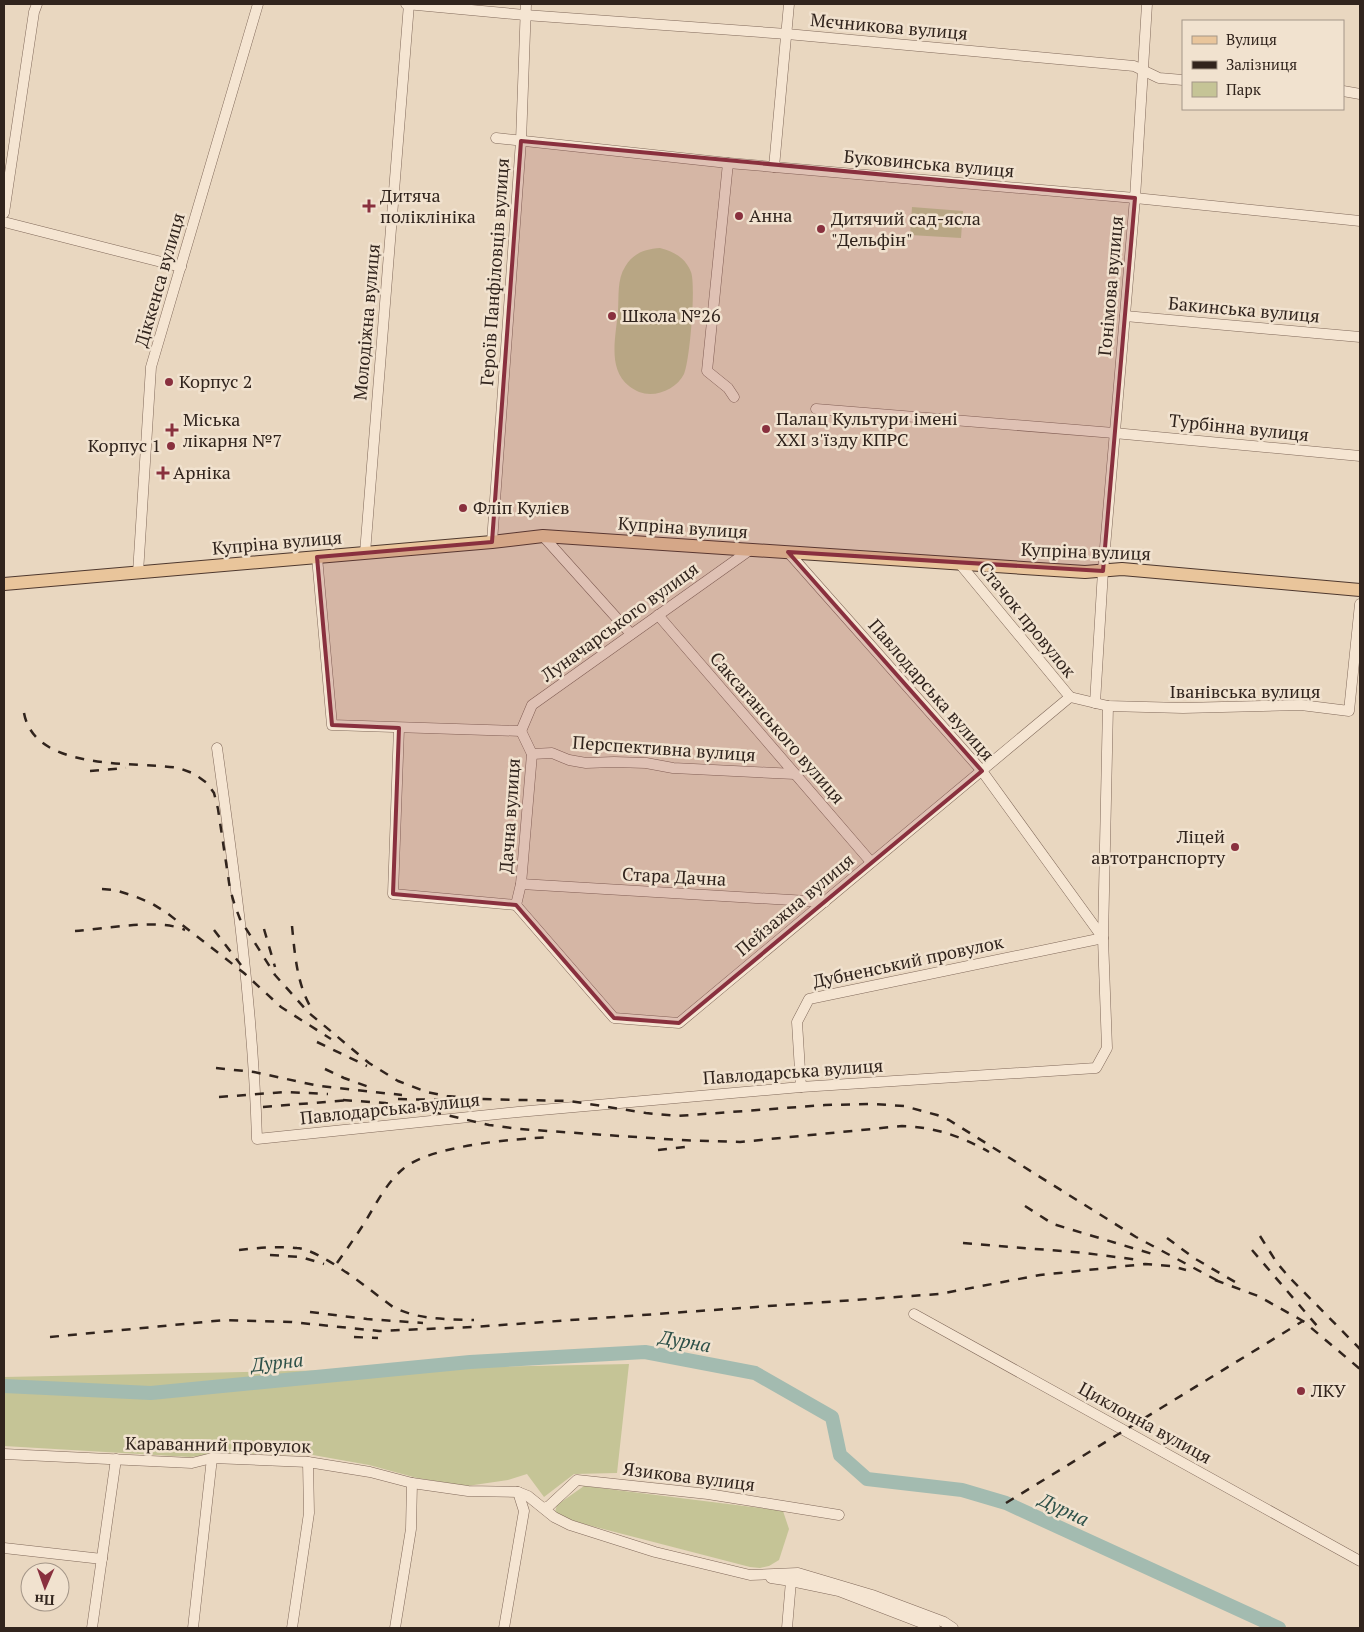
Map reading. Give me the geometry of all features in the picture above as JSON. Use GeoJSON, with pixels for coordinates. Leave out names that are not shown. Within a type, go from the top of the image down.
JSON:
{"type":"FeatureCollection","features":[{"type":"Feature","properties":{"kind":"main road","name":"Купріна вулиця"},"geometry":{"type":"LineString","coordinates":[[4,584],[543,536],[1085,572],[1122,569],[1360,590]]}},
{"type":"Feature","properties":{"kind":"street"},"geometry":{"type":"LineString","coordinates":[[4,213],[34,12],[37,4]]}},
{"type":"Feature","properties":{"kind":"street","name":"Діккенса вулиця"},"geometry":{"type":"LineString","coordinates":[[138,573],[151,367],[258,4]]}},
{"type":"Feature","properties":{"kind":"street","name":"Мєчникова вулиця"},"geometry":{"type":"LineString","coordinates":[[408,4],[525,16],[787,34],[1124,65],[1143,69],[1159,78],[1182,80]]}},
{"type":"Feature","properties":{"kind":"street","name":"Молодіжна вулиця"},"geometry":{"type":"LineString","coordinates":[[365,553],[408,4]]}},
{"type":"Feature","properties":{"kind":"street","name":"Героїв Панфіловців вулиця"},"geometry":{"type":"LineString","coordinates":[[492,542],[521,141],[526,4]]}},
{"type":"Feature","properties":{"kind":"street"},"geometry":{"type":"LineString","coordinates":[[774,167],[789,4]]}},
{"type":"Feature","properties":{"kind":"street","name":"Гонімова вулиця"},"geometry":{"type":"LineString","coordinates":[[1103,571],[1135,198],[1147,4]]}},
{"type":"Feature","properties":{"kind":"street"},"geometry":{"type":"LineString","coordinates":[[1344,92],[1360,94]]}},
{"type":"Feature","properties":{"kind":"street","name":"Буковинська вулиця"},"geometry":{"type":"LineString","coordinates":[[496,138],[728,163],[1135,198],[1360,222]]}},
{"type":"Feature","properties":{"kind":"street"},"geometry":{"type":"LineString","coordinates":[[728,163],[707,371],[728,388],[734,397]]}},
{"type":"Feature","properties":{"kind":"street"},"geometry":{"type":"LineString","coordinates":[[4,222],[181,268]]}},
{"type":"Feature","properties":{"kind":"street","name":"Бакинська вулиця"},"geometry":{"type":"LineString","coordinates":[[1125,316],[1360,336]]}},
{"type":"Feature","properties":{"kind":"street","name":"Турбінна вулиця"},"geometry":{"type":"LineString","coordinates":[[816,410],[1114,432],[1360,456]]}},
{"type":"Feature","properties":{"kind":"street"},"geometry":{"type":"LineString","coordinates":[[543,536],[631,634]]}},
{"type":"Feature","properties":{"kind":"street","name":"Луначарського вулиця"},"geometry":{"type":"LineString","coordinates":[[521,731],[532,705],[750,550]]}},
{"type":"Feature","properties":{"kind":"street","name":"Павлодарська вулиця"},"geometry":{"type":"LineString","coordinates":[[218,748],[240,919],[256,1093],[258,1139],[508,1113],[801,1087],[1096,1068],[1107,1048],[1102,938],[982,770],[788,552]]}},
{"type":"Feature","properties":{"kind":"street"},"geometry":{"type":"LineString","coordinates":[[317,557],[332,725],[521,731]]}},
{"type":"Feature","properties":{"kind":"street","name":"Стачок провулок"},"geometry":{"type":"LineString","coordinates":[[960,564],[1070,697]]}},
{"type":"Feature","properties":{"kind":"street"},"geometry":{"type":"LineString","coordinates":[[1095,703],[1103,571]]}},
{"type":"Feature","properties":{"kind":"street","name":"Іванівська вулиця"},"geometry":{"type":"LineString","coordinates":[[1070,697],[1108,706],[1183,708],[1301,705],[1349,711],[1360,604]]}},
{"type":"Feature","properties":{"kind":"street","name":"Саксаганського вулиця"},"geometry":{"type":"LineString","coordinates":[[658,615],[871,862]]}},
{"type":"Feature","properties":{"kind":"street"},"geometry":{"type":"LineString","coordinates":[[982,770],[1070,697]]}},
{"type":"Feature","properties":{"kind":"street"},"geometry":{"type":"LineString","coordinates":[[1102,938],[1108,706]]}},
{"type":"Feature","properties":{"kind":"street"},"geometry":{"type":"LineString","coordinates":[[399,728],[393,894],[516,905]]}},
{"type":"Feature","properties":{"kind":"street","name":"Дачна вулиця"},"geometry":{"type":"LineString","coordinates":[[516,905],[521,884],[532,754],[521,731]]}},
{"type":"Feature","properties":{"kind":"street","name":"Перспективна вулиця"},"geometry":{"type":"LineString","coordinates":[[532,754],[552,753],[568,760],[586,764],[614,762],[646,763],[674,768],[795,774]]}},
{"type":"Feature","properties":{"kind":"street","name":"Пейзажна вулиця"},"geometry":{"type":"LineString","coordinates":[[516,905],[614,1018],[679,1023],[982,770]]}},
{"type":"Feature","properties":{"kind":"street","name":"Стара Дачна"},"geometry":{"type":"LineString","coordinates":[[521,884],[825,902]]}},
{"type":"Feature","properties":{"kind":"street","name":"Дубненський провулок"},"geometry":{"type":"LineString","coordinates":[[801,1087],[797,1022],[809,999],[1102,938]]}},
{"type":"Feature","properties":{"kind":"street","name":"Циклонна вулиця"},"geometry":{"type":"LineString","coordinates":[[914,1314],[1360,1561]]}},
{"type":"Feature","properties":{"kind":"street","name":"Караванний провулок"},"geometry":{"type":"LineString","coordinates":[[4,1454],[192,1462],[212,1458],[308,1462],[370,1472],[412,1483],[468,1491],[518,1492],[528,1496],[554,1517],[570,1525],[655,1552],[750,1575]]}},
{"type":"Feature","properties":{"kind":"street"},"geometry":{"type":"LineString","coordinates":[[193,1628],[212,1458]]}},
{"type":"Feature","properties":{"kind":"street"},"geometry":{"type":"LineString","coordinates":[[92,1628],[116,1459]]}},
{"type":"Feature","properties":{"kind":"street"},"geometry":{"type":"LineString","coordinates":[[292,1628],[309,1513],[308,1462]]}},
{"type":"Feature","properties":{"kind":"street","name":"Язикова вулиця"},"geometry":{"type":"LineString","coordinates":[[544,1508],[549,1506],[577,1480],[708,1494],[839,1515]]}},
{"type":"Feature","properties":{"kind":"street"},"geometry":{"type":"LineString","coordinates":[[395,1628],[411,1528],[412,1483]]}},
{"type":"Feature","properties":{"kind":"street"},"geometry":{"type":"LineString","coordinates":[[504,1628],[524,1510],[518,1492]]}},
{"type":"Feature","properties":{"kind":"street"},"geometry":{"type":"LineString","coordinates":[[4,1548],[102,1559]]}},
{"type":"Feature","properties":{"kind":"street"},"geometry":{"type":"LineString","coordinates":[[750,1575],[798,1573],[872,1595],[944,1622],[953,1628]]}},
{"type":"Feature","properties":{"kind":"street"},"geometry":{"type":"LineString","coordinates":[[750,1575],[791,1581],[839,1592],[935,1628]]}},
{"type":"Feature","properties":{"kind":"street"},"geometry":{"type":"LineString","coordinates":[[787,1628],[791,1581]]}},
{"type":"Feature","properties":{"kind":"highlighted area"},"geometry":{"type":"Polygon","coordinates":[[[521,141],[1135,198],[1103,571],[788,552],[982,771],[679,1023],[614,1018],[516,905],[393,894],[399,728],[332,725],[317,557],[492,542],[521,141]]]}},
{"type":"Feature","properties":{"kind":"green space"},"geometry":{"type":"Polygon","coordinates":[[[912,207],[963,211],[961,238],[910,235],[912,207]]]}},
{"type":"Feature","properties":{"kind":"green space"},"geometry":{"type":"Polygon","coordinates":[[[660,248],[679,256],[689,267],[693,292],[692,323],[684,374],[674,386],[665,391],[647,394],[636,391],[622,379],[615,361],[619,288],[622,272],[632,258],[649,249],[660,248]]]}},
{"type":"Feature","properties":{"kind":"green space"},"geometry":{"type":"Polygon","coordinates":[[[629,1364],[617,1473],[574,1474],[544,1497],[527,1474],[508,1480],[467,1486],[417,1478],[369,1465],[313,1455],[222,1453],[190,1457],[4,1446],[4,1377],[629,1364]]]}},
{"type":"Feature","properties":{"kind":"green space"},"geometry":{"type":"Polygon","coordinates":[[[584,1486],[783,1511],[789,1529],[779,1560],[769,1566],[760,1568],[750,1567],[584,1524],[561,1517],[555,1512],[557,1505],[584,1486]]]}},
{"type":"Feature","properties":{"kind":"waterway","name":"Дурна"},"geometry":{"type":"LineString","coordinates":[[4,1386],[151,1393],[470,1362],[645,1352],[755,1373],[832,1417],[840,1455],[867,1479],[962,1490],[1006,1503],[1279,1628]]}},
{"type":"Feature","properties":{"kind":"railway"},"geometry":{"type":"LineString","coordinates":[[24,713],[32,732],[46,746],[66,754],[88,760],[179,768],[195,774],[207,783],[214,793],[218,809],[230,889],[235,906],[240,919],[275,975],[309,1013],[369,1063],[398,1081],[427,1092],[447,1096],[478,1099],[570,1101],[677,1116],[825,1105],[874,1104],[904,1106],[949,1120],[1136,1237],[1220,1282]]}},
{"type":"Feature","properties":{"kind":"railway"},"geometry":{"type":"LineString","coordinates":[[90,771],[126,768]]}},
{"type":"Feature","properties":{"kind":"railway"},"geometry":{"type":"LineString","coordinates":[[102,889],[115,890],[134,896],[151,903],[167,913],[244,973],[281,1007],[331,1039]]}},
{"type":"Feature","properties":{"kind":"railway"},"geometry":{"type":"LineString","coordinates":[[75,931],[147,925],[161,925],[185,930]]}},
{"type":"Feature","properties":{"kind":"railway"},"geometry":{"type":"LineString","coordinates":[[292,926],[300,981],[313,1011]]}},
{"type":"Feature","properties":{"kind":"railway"},"geometry":{"type":"LineString","coordinates":[[264,929],[275,967]]}},
{"type":"Feature","properties":{"kind":"railway"},"geometry":{"type":"LineString","coordinates":[[214,930],[241,965]]}},
{"type":"Feature","properties":{"kind":"railway"},"geometry":{"type":"LineString","coordinates":[[317,1042],[367,1066]]}},
{"type":"Feature","properties":{"kind":"railway"},"geometry":{"type":"LineString","coordinates":[[216,1068],[254,1072],[319,1086],[402,1095]]}},
{"type":"Feature","properties":{"kind":"railway"},"geometry":{"type":"LineString","coordinates":[[325,1069],[369,1087]]}},
{"type":"Feature","properties":{"kind":"railway"},"geometry":{"type":"LineString","coordinates":[[219,1097],[285,1092],[328,1094]]}},
{"type":"Feature","properties":{"kind":"railway"},"geometry":{"type":"LineString","coordinates":[[398,1099],[443,1100]]}},
{"type":"Feature","properties":{"kind":"railway"},"geometry":{"type":"LineString","coordinates":[[343,1100],[385,1103],[489,1125],[519,1129],[679,1140],[740,1142],[902,1126],[925,1128],[947,1133],[989,1152]]}},
{"type":"Feature","properties":{"kind":"railway"},"geometry":{"type":"LineString","coordinates":[[263,1107],[350,1100]]}},
{"type":"Feature","properties":{"kind":"railway"},"geometry":{"type":"LineString","coordinates":[[337,1263],[392,1180],[403,1169],[416,1161],[433,1154],[474,1145],[517,1139],[552,1137]]}},
{"type":"Feature","properties":{"kind":"railway"},"geometry":{"type":"LineString","coordinates":[[658,1150],[693,1146]]}},
{"type":"Feature","properties":{"kind":"railway"},"geometry":{"type":"LineString","coordinates":[[1025,1206],[1053,1224],[1159,1256]]}},
{"type":"Feature","properties":{"kind":"railway"},"geometry":{"type":"LineString","coordinates":[[1260,1236],[1277,1263],[1289,1277],[1360,1349]]}},
{"type":"Feature","properties":{"kind":"railway"},"geometry":{"type":"LineString","coordinates":[[1167,1238],[1194,1258],[1235,1282]]}},
{"type":"Feature","properties":{"kind":"railway"},"geometry":{"type":"LineString","coordinates":[[963,1243],[1085,1253],[1139,1260]]}},
{"type":"Feature","properties":{"kind":"railway"},"geometry":{"type":"LineString","coordinates":[[239,1250],[283,1247],[307,1250],[333,1263],[393,1307],[423,1317],[474,1320]]}},
{"type":"Feature","properties":{"kind":"railway"},"geometry":{"type":"LineString","coordinates":[[1252,1250],[1318,1327]]}},
{"type":"Feature","properties":{"kind":"railway"},"geometry":{"type":"LineString","coordinates":[[270,1255],[301,1257],[324,1264]]}},
{"type":"Feature","properties":{"kind":"railway"},"geometry":{"type":"LineString","coordinates":[[50,1337],[225,1320],[291,1322],[379,1331],[473,1327],[939,1294],[1040,1275],[1145,1264],[1171,1266],[1186,1270]]}},
{"type":"Feature","properties":{"kind":"railway"},"geometry":{"type":"LineString","coordinates":[[1215,1280],[1258,1296],[1303,1321],[1360,1369]]}},
{"type":"Feature","properties":{"kind":"railway"},"geometry":{"type":"LineString","coordinates":[[310,1312],[423,1323]]}},
{"type":"Feature","properties":{"kind":"railway"},"geometry":{"type":"LineString","coordinates":[[1006,1503],[1303,1321]]}},
{"type":"Feature","properties":{"kind":"railway"},"geometry":{"type":"LineString","coordinates":[[354,1337],[378,1338]]}},
{"type":"Feature","properties":{"kind":"place","name":"Дитяча поліклініка"},"geometry":{"type":"Point","coordinates":[369,206]}},
{"type":"Feature","properties":{"kind":"place","name":"Анна"},"geometry":{"type":"Point","coordinates":[739,216]}},
{"type":"Feature","properties":{"kind":"place","name":"Дитячий сад-ясла \"Дельфін\""},"geometry":{"type":"Point","coordinates":[821,229]}},
{"type":"Feature","properties":{"kind":"place","name":"Школа №26"},"geometry":{"type":"Point","coordinates":[612,316]}},
{"type":"Feature","properties":{"kind":"place","name":"Корпус 2"},"geometry":{"type":"Point","coordinates":[169,382]}},
{"type":"Feature","properties":{"kind":"place","name":"Палац Культури імені XXI з'їзду КПРС"},"geometry":{"type":"Point","coordinates":[766,429]}},
{"type":"Feature","properties":{"kind":"place","name":"Міська лікарня №7"},"geometry":{"type":"Point","coordinates":[172,430]}},
{"type":"Feature","properties":{"kind":"place","name":"Корпус 1"},"geometry":{"type":"Point","coordinates":[171,446]}},
{"type":"Feature","properties":{"kind":"place","name":"Арніка"},"geometry":{"type":"Point","coordinates":[163,473]}},
{"type":"Feature","properties":{"kind":"place","name":"Фліп Кулієв"},"geometry":{"type":"Point","coordinates":[463,508]}},
{"type":"Feature","properties":{"kind":"place","name":"Ліцей автотранспорту"},"geometry":{"type":"Point","coordinates":[1235,847]}},
{"type":"Feature","properties":{"kind":"place","name":"ЛКУ"},"geometry":{"type":"Point","coordinates":[1301,1391]}}]}
